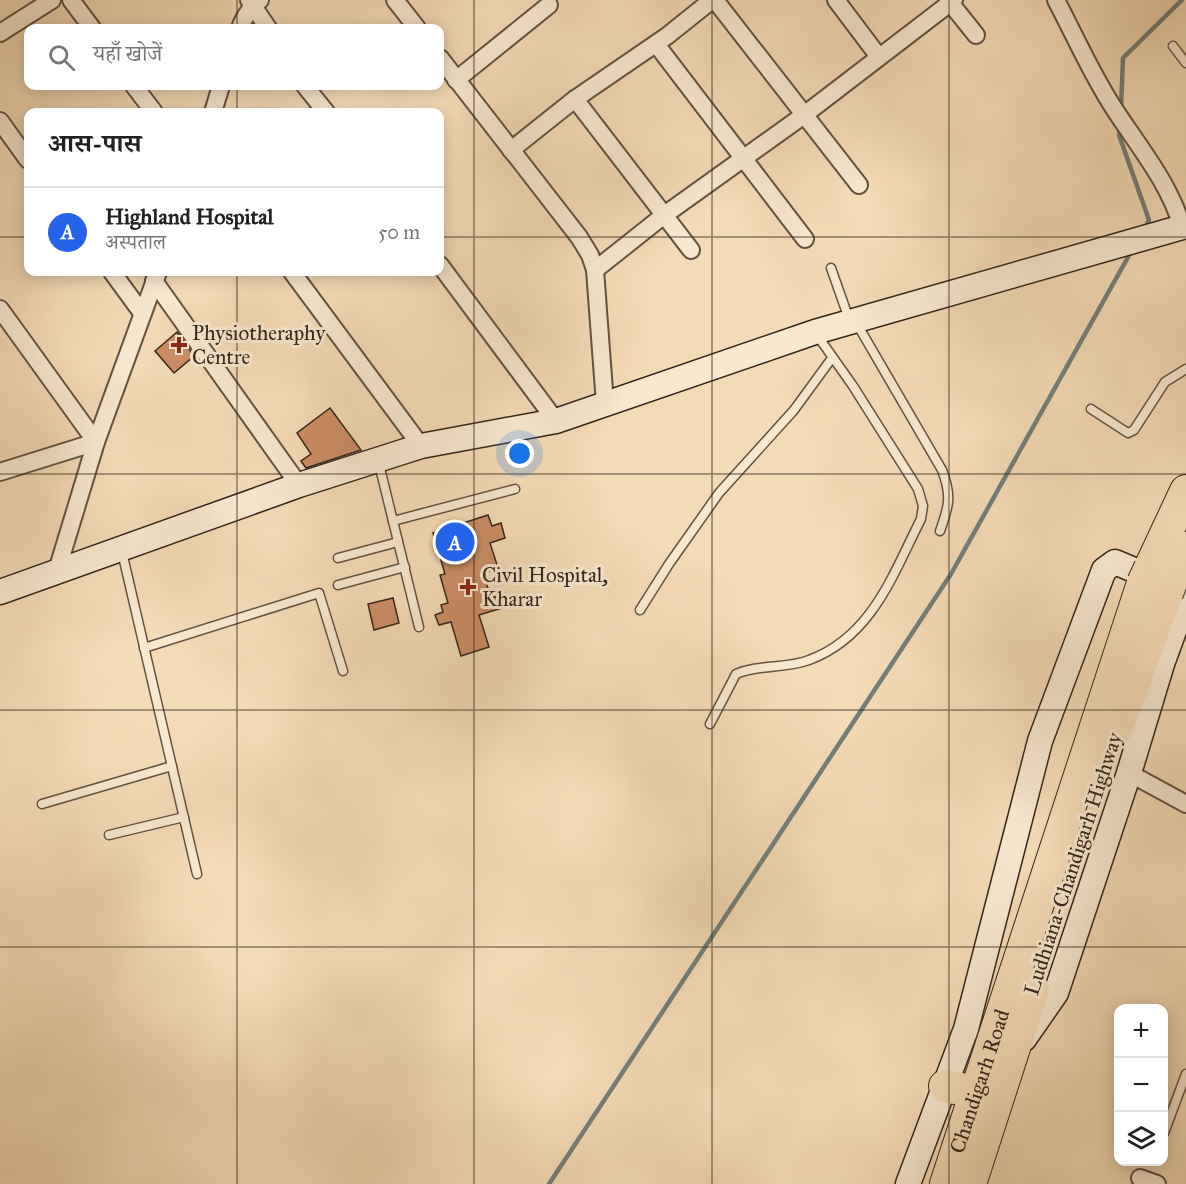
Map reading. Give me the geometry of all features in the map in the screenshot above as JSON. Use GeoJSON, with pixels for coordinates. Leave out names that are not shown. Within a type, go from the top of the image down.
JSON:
{"type":"FeatureCollection","features":[{"type":"Feature","properties":{"kind":"highway"},"geometry":{"type":"LineString","coordinates":[[1167,586],[1186,491]]}},
{"type":"Feature","properties":{"kind":"highway","name":"Ludhiana-Chandigarh Highway"},"geometry":{"type":"LineString","coordinates":[[970,1184],[1105,762],[1167,586],[1186,548]]}},
{"type":"Feature","properties":{"kind":"highway","name":"Chandigarh Road"},"geometry":{"type":"LineString","coordinates":[[946,1184],[976,1092],[1167,586]]}},
{"type":"Feature","properties":{"kind":"highway"},"geometry":{"type":"LineString","coordinates":[[945,1086],[976,1092]]}},
{"type":"Feature","properties":{"kind":"highway"},"geometry":{"type":"LineString","coordinates":[[984,1184],[986,1137]]}},
{"type":"Feature","properties":{"kind":"street"},"geometry":{"type":"LineString","coordinates":[[0,33],[52,0]]}},
{"type":"Feature","properties":{"kind":"street"},"geometry":{"type":"LineString","coordinates":[[71,0],[89,24]]}},
{"type":"Feature","properties":{"kind":"street"},"geometry":{"type":"LineString","coordinates":[[395,0],[414,24]]}},
{"type":"Feature","properties":{"kind":"street"},"geometry":{"type":"LineString","coordinates":[[511,150],[575,99],[656,44],[713,0],[859,185]]}},
{"type":"Feature","properties":{"kind":"street"},"geometry":{"type":"LineString","coordinates":[[836,0],[879,57]]}},
{"type":"Feature","properties":{"kind":"street"},"geometry":{"type":"LineString","coordinates":[[0,592],[56,574],[299,485],[421,446],[556,422],[815,332],[1184,227],[1169,192],[1112,106],[1080,52],[1056,0]]}},
{"type":"Feature","properties":{"kind":"street"},"geometry":{"type":"LineString","coordinates":[[595,270],[663,216],[804,115],[951,1],[976,35]]}},
{"type":"Feature","properties":{"kind":"street"},"geometry":{"type":"LineString","coordinates":[[242,24],[254,2]]}},
{"type":"Feature","properties":{"kind":"street"},"geometry":{"type":"LineString","coordinates":[[254,2],[266,24]]}},
{"type":"Feature","properties":{"kind":"street"},"geometry":{"type":"LineString","coordinates":[[456,80],[549,5]]}},
{"type":"Feature","properties":{"kind":"street"},"geometry":{"type":"LineString","coordinates":[[656,44],[805,238]]}},
{"type":"Feature","properties":{"kind":"street"},"geometry":{"type":"LineString","coordinates":[[444,64],[579,237],[590,255],[595,270],[605,404]]}},
{"type":"Feature","properties":{"kind":"street"},"geometry":{"type":"LineString","coordinates":[[137,90],[151,108]]}},
{"type":"Feature","properties":{"kind":"street"},"geometry":{"type":"LineString","coordinates":[[214,108],[220,90]]}},
{"type":"Feature","properties":{"kind":"street"},"geometry":{"type":"LineString","coordinates":[[309,90],[323,108]]}},
{"type":"Feature","properties":{"kind":"street"},"geometry":{"type":"LineString","coordinates":[[575,99],[691,250]]}},
{"type":"Feature","properties":{"kind":"street"},"geometry":{"type":"LineString","coordinates":[[0,121],[24,154]]}},
{"type":"Feature","properties":{"kind":"street"},"geometry":{"type":"LineString","coordinates":[[444,270],[556,422]]}},
{"type":"Feature","properties":{"kind":"street"},"geometry":{"type":"LineString","coordinates":[[114,276],[142,313]]}},
{"type":"Feature","properties":{"kind":"street"},"geometry":{"type":"LineString","coordinates":[[56,574],[96,442],[156,276]]}},
{"type":"Feature","properties":{"kind":"street"},"geometry":{"type":"LineString","coordinates":[[156,276],[299,485]]}},
{"type":"Feature","properties":{"kind":"street"},"geometry":{"type":"LineString","coordinates":[[295,276],[421,446]]}},
{"type":"Feature","properties":{"kind":"street"},"geometry":{"type":"LineString","coordinates":[[0,309],[96,442]]}},
{"type":"Feature","properties":{"kind":"street"},"geometry":{"type":"LineString","coordinates":[[0,472],[96,442]]}},
{"type":"Feature","properties":{"kind":"street"},"geometry":{"type":"LineString","coordinates":[[908,1184],[966,1029],[1040,741],[1104,570],[1115,562],[1167,586],[1162,664],[1129,773],[1056,993],[1011,1058]]}},
{"type":"Feature","properties":{"kind":"street"},"geometry":{"type":"LineString","coordinates":[[1129,773],[1186,804]]}},
{"type":"Feature","properties":{"kind":"street"},"geometry":{"type":"LineString","coordinates":[[1140,1178],[1157,1184]]}},
{"type":"Feature","properties":{"kind":"lane"},"geometry":{"type":"LineString","coordinates":[[1173,46],[1186,63]]}},
{"type":"Feature","properties":{"kind":"lane"},"geometry":{"type":"LineString","coordinates":[[831,268],[853,322],[942,470],[950,501],[940,531]]}},
{"type":"Feature","properties":{"kind":"lane"},"geometry":{"type":"LineString","coordinates":[[710,724],[736,674],[754,668],[778,667],[810,660],[855,632],[880,600],[921,519],[923,506],[918,489],[853,386],[815,332]]}},
{"type":"Feature","properties":{"kind":"lane"},"geometry":{"type":"LineString","coordinates":[[640,610],[719,493],[794,410],[832,358]]}},
{"type":"Feature","properties":{"kind":"lane"},"geometry":{"type":"LineString","coordinates":[[1091,408],[1128,432],[1134,430],[1165,382],[1186,369]]}},
{"type":"Feature","properties":{"kind":"lane"},"geometry":{"type":"LineString","coordinates":[[378,460],[418,627]]}},
{"type":"Feature","properties":{"kind":"lane"},"geometry":{"type":"LineString","coordinates":[[393,520],[515,489]]}},
{"type":"Feature","properties":{"kind":"lane"},"geometry":{"type":"LineString","coordinates":[[338,558],[398,542]]}},
{"type":"Feature","properties":{"kind":"lane"},"geometry":{"type":"LineString","coordinates":[[122,548],[197,874]]}},
{"type":"Feature","properties":{"kind":"lane"},"geometry":{"type":"LineString","coordinates":[[338,585],[405,567]]}},
{"type":"Feature","properties":{"kind":"lane"},"geometry":{"type":"LineString","coordinates":[[144,648],[319,593],[343,671]]}},
{"type":"Feature","properties":{"kind":"lane"},"geometry":{"type":"LineString","coordinates":[[42,804],[172,766]]}},
{"type":"Feature","properties":{"kind":"lane"},"geometry":{"type":"LineString","coordinates":[[109,835],[184,817]]}},
{"type":"Feature","properties":{"kind":"lane"},"geometry":{"type":"LineString","coordinates":[[1168,1125],[1182,1098],[1186,1074]]}},
{"type":"Feature","properties":{"kind":"building"},"geometry":{"type":"Polygon","coordinates":[[[177,332],[194,356],[174,373],[155,351],[177,332]]]}},
{"type":"Feature","properties":{"kind":"building"},"geometry":{"type":"Polygon","coordinates":[[[330,408],[361,450],[306,468],[301,461],[311,454],[297,433],[330,408]]]}},
{"type":"Feature","properties":{"kind":"building"},"geometry":{"type":"Polygon","coordinates":[[[488,515],[492,526],[501,523],[505,538],[490,543],[498,568],[483,573],[491,598],[498,596],[502,608],[479,615],[489,647],[461,656],[451,622],[439,625],[435,615],[443,612],[441,605],[448,603],[440,575],[445,574],[433,533],[488,515]]]}},
{"type":"Feature","properties":{"kind":"building"},"geometry":{"type":"Polygon","coordinates":[[[393,598],[399,623],[374,630],[368,604],[393,598]]]}},
{"type":"Feature","properties":{"kind":"waterway"},"geometry":{"type":"LineString","coordinates":[[1121,108],[1123,58],[1182,0]]}},
{"type":"Feature","properties":{"kind":"waterway"},"geometry":{"type":"LineString","coordinates":[[1120,128],[1119,135],[1149,220],[1144,230]]}},
{"type":"Feature","properties":{"kind":"waterway"},"geometry":{"type":"LineString","coordinates":[[549,1184],[951,574],[1132,250]]}},
{"type":"Feature","properties":{"kind":"place","name":"Physiotheraphy Centre"},"geometry":{"type":"Point","coordinates":[179,345]}},
{"type":"Feature","properties":{"kind":"place","name":"Highland Hospital"},"geometry":{"type":"Point","coordinates":[455,542]}},
{"type":"Feature","properties":{"kind":"place","name":"Civil Hospital, Kharar"},"geometry":{"type":"Point","coordinates":[468,587]}}]}
